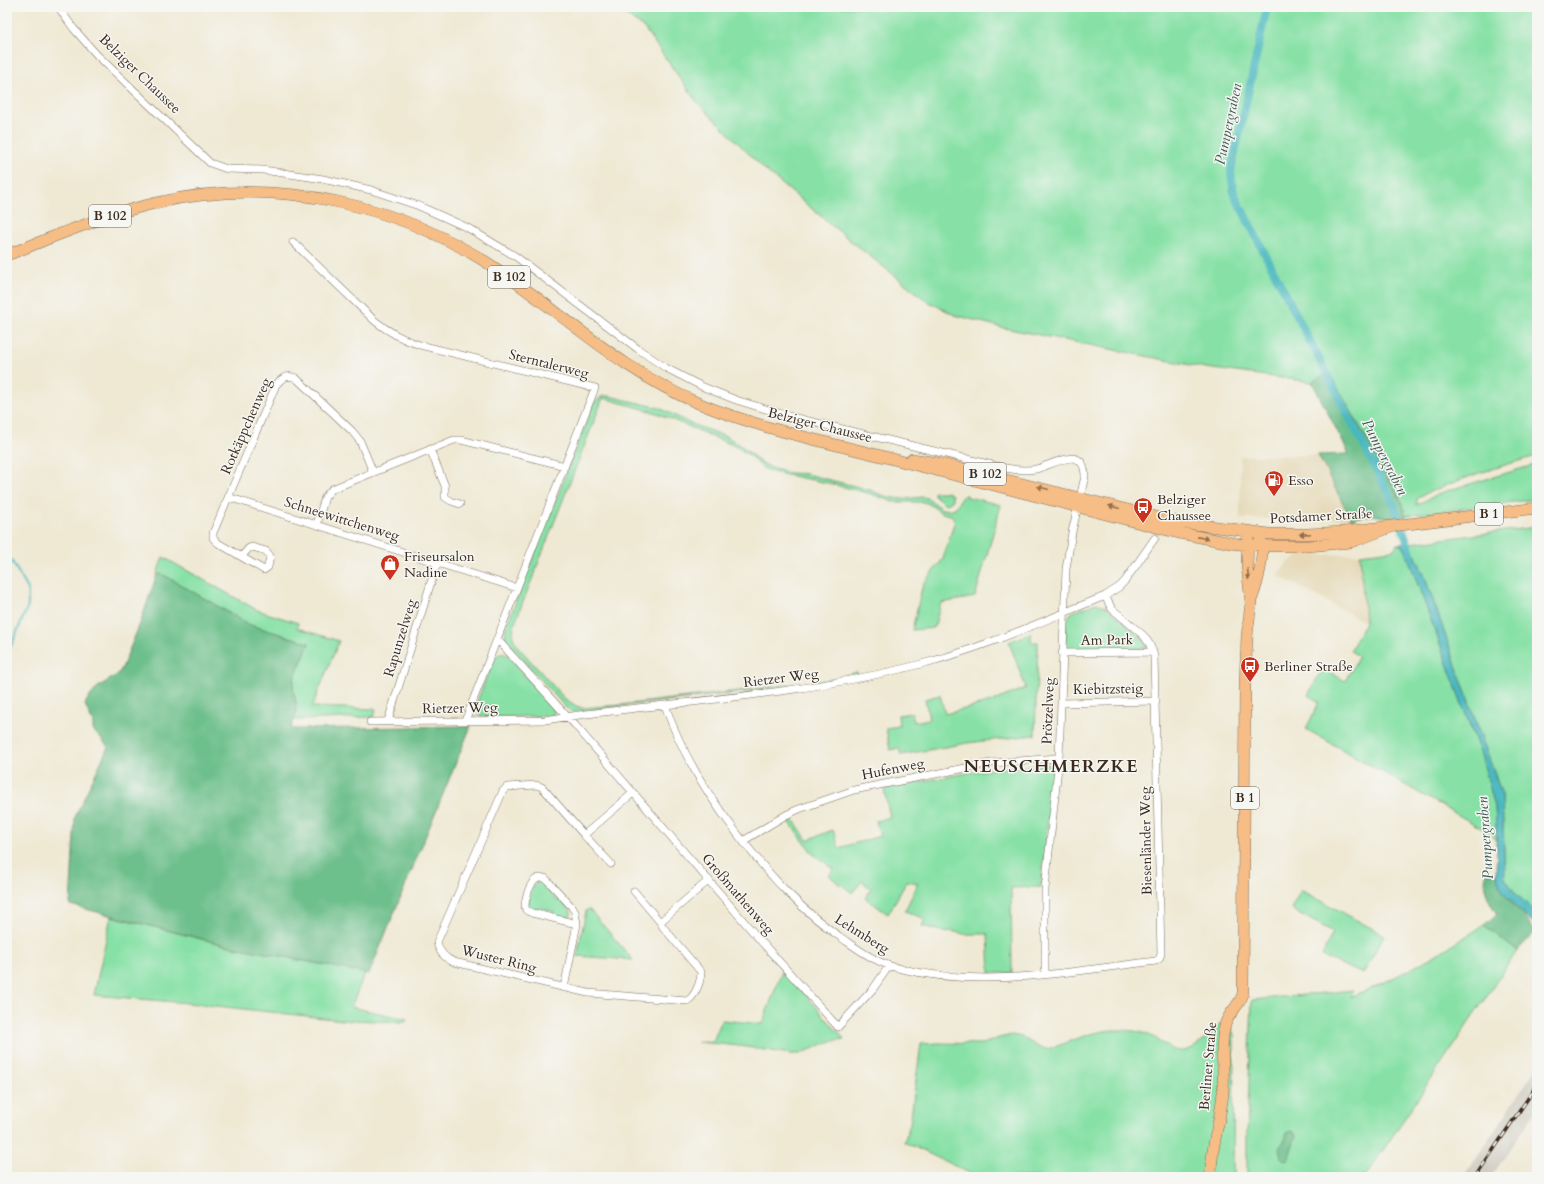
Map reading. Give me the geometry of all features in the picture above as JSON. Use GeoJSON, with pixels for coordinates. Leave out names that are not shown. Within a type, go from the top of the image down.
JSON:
{"type":"FeatureCollection","features":[{"type":"Feature","properties":{"kind":"main road","name":"Belziger Chaussee"},"geometry":{"type":"LineString","coordinates":[[7,255],[65,232],[124,212],[160,202],[182,198],[268,193],[306,196],[346,203],[407,221],[459,245],[504,273],[587,336],[642,374],[693,401],[743,420],[767,428],[1079,503],[1172,521],[1253,533]]}},
{"type":"Feature","properties":{"kind":"main road","name":"Belziger Chaussee"},"geometry":{"type":"LineString","coordinates":[[1079,503],[1179,533],[1202,538],[1263,546]]}},
{"type":"Feature","properties":{"kind":"main road","name":"Potsdamer Straße"},"geometry":{"type":"LineString","coordinates":[[1253,533],[1283,535],[1314,534],[1394,526],[1537,508]]}},
{"type":"Feature","properties":{"kind":"main road","name":"Potsdamer Straße"},"geometry":{"type":"LineString","coordinates":[[1263,546],[1308,546],[1351,542],[1394,526]]}},
{"type":"Feature","properties":{"kind":"main road","name":"Berliner Straße"},"geometry":{"type":"LineString","coordinates":[[1211,1177],[1212,1152],[1224,1089],[1222,1049],[1224,1029],[1230,1013],[1241,1000],[1244,993],[1245,682],[1250,603],[1247,544],[1253,533]]}},
{"type":"Feature","properties":{"kind":"main road"},"geometry":{"type":"LineString","coordinates":[[1253,533],[1263,546]]}},
{"type":"Feature","properties":{"kind":"main road","name":"Berliner Straße"},"geometry":{"type":"LineString","coordinates":[[1250,603],[1256,586],[1263,546]]}},
{"type":"Feature","properties":{"kind":"street","name":"Belziger Chaussee"},"geometry":{"type":"LineString","coordinates":[[58,7],[74,29],[97,55],[205,159],[222,168],[280,172],[357,186],[436,212],[474,231],[516,256],[653,359],[700,386],[736,400],[792,417],[1010,469],[1034,469],[1069,458],[1077,459],[1085,470],[1084,486],[1079,503]]}},
{"type":"Feature","properties":{"kind":"street","name":"Sterntalerweg"},"geometry":{"type":"LineString","coordinates":[[293,242],[375,321],[388,331],[404,340],[595,388],[465,721]]}},
{"type":"Feature","properties":{"kind":"street","name":"Rotkäppchenweg"},"geometry":{"type":"LineString","coordinates":[[242,556],[218,543],[213,536],[276,385],[282,378],[292,376],[298,380],[352,431],[360,441],[373,472]]}},
{"type":"Feature","properties":{"kind":"street"},"geometry":{"type":"LineString","coordinates":[[317,524],[325,497],[330,491],[373,472],[458,439],[565,466]]}},
{"type":"Feature","properties":{"kind":"street"},"geometry":{"type":"LineString","coordinates":[[430,449],[445,486],[445,497],[451,502],[460,504]]}},
{"type":"Feature","properties":{"kind":"street","name":"Schneewittchenweg"},"geometry":{"type":"LineString","coordinates":[[228,497],[517,588]]}},
{"type":"Feature","properties":{"kind":"street","name":"Prötzelweg"},"geometry":{"type":"LineString","coordinates":[[1045,974],[1046,878],[1059,758],[1065,583],[1068,550],[1079,503]]}},
{"type":"Feature","properties":{"kind":"street","name":"Rietzer Weg"},"geometry":{"type":"LineString","coordinates":[[370,722],[545,720],[567,718],[586,714],[828,685],[905,668],[966,651],[1105,596],[1125,581],[1155,538]]}},
{"type":"Feature","properties":{"kind":"street","name":"Rapunzelweg"},"geometry":{"type":"LineString","coordinates":[[388,721],[437,562]]}},
{"type":"Feature","properties":{"kind":"street","name":"Biesenländer Weg"},"geometry":{"type":"LineString","coordinates":[[1105,596],[1112,609],[1148,641],[1155,660],[1161,947],[1159,959]]}},
{"type":"Feature","properties":{"kind":"street"},"geometry":{"type":"LineString","coordinates":[[497,639],[567,718]]}},
{"type":"Feature","properties":{"kind":"street","name":"Am Park"},"geometry":{"type":"LineString","coordinates":[[1062,654],[1153,652]]}},
{"type":"Feature","properties":{"kind":"street","name":"Kiebitzsteig"},"geometry":{"type":"LineString","coordinates":[[1061,703],[1156,701]]}},
{"type":"Feature","properties":{"kind":"street","name":"Lehmberg"},"geometry":{"type":"LineString","coordinates":[[665,705],[693,770],[742,841],[779,884],[811,915],[855,947],[889,966],[915,972],[958,977],[1002,978],[1156,961],[1159,959]]}},
{"type":"Feature","properties":{"kind":"street","name":"Großmathenweg"},"geometry":{"type":"LineString","coordinates":[[567,718],[838,1027],[873,989],[889,966]]}},
{"type":"Feature","properties":{"kind":"street","name":"Hufenweg"},"geometry":{"type":"LineString","coordinates":[[742,841],[799,809],[854,790],[991,763],[1059,758]]}},
{"type":"Feature","properties":{"kind":"street","name":"Wuster Ring"},"geometry":{"type":"LineString","coordinates":[[611,864],[542,787],[536,785],[507,786],[503,791],[437,942],[440,951],[444,956],[454,962],[598,995],[684,1001],[691,999],[700,979],[701,972],[663,928],[660,922],[634,890]]}},
{"type":"Feature","properties":{"kind":"street"},"geometry":{"type":"LineString","coordinates":[[584,835],[633,793]]}},
{"type":"Feature","properties":{"kind":"street"},"geometry":{"type":"LineString","coordinates":[[564,988],[577,924],[575,912],[548,881],[544,878],[536,879],[533,882],[524,902],[526,910],[532,914],[577,924]]}},
{"type":"Feature","properties":{"kind":"street"},"geometry":{"type":"LineString","coordinates":[[660,922],[709,880]]}},
{"type":"Feature","properties":{"kind":"shaded area"},"geometry":{"type":"Polygon","coordinates":[[[1318,455],[1351,519],[1240,519],[1240,456],[1318,455]]]}},
{"type":"Feature","properties":{"kind":"shaded area"},"geometry":{"type":"Polygon","coordinates":[[[1306,551],[1317,551],[1319,555],[1360,554],[1365,622],[1277,575],[1287,563],[1306,551]]]}},
{"type":"Feature","properties":{"kind":"shaded area"},"geometry":{"type":"Polygon","coordinates":[[[1537,1067],[1537,1110],[1491,1177],[1464,1177],[1537,1067]]]}},
{"type":"Feature","properties":{"kind":"green space"},"geometry":{"type":"Polygon","coordinates":[[[615,7],[1537,7],[1537,456],[1476,474],[1432,491],[1418,497],[1416,505],[1443,492],[1537,464],[1537,499],[1405,516],[1403,504],[1330,373],[1312,382],[1206,368],[1004,328],[955,315],[927,301],[852,242],[765,170],[697,102],[644,28],[615,7]]]}},
{"type":"Feature","properties":{"kind":"green space"},"geometry":{"type":"Polygon","coordinates":[[[1329,373],[1403,504],[1405,516],[1388,518],[1374,515],[1351,519],[1318,455],[1349,454],[1312,382],[1329,373]]]}},
{"type":"Feature","properties":{"kind":"green space"},"geometry":{"type":"Polygon","coordinates":[[[602,396],[609,396],[660,408],[689,423],[727,437],[744,448],[761,463],[774,469],[790,473],[806,474],[870,490],[887,497],[903,499],[923,497],[929,499],[942,509],[949,510],[955,508],[964,495],[1001,505],[975,597],[941,603],[934,628],[912,630],[923,584],[943,559],[955,520],[951,515],[942,513],[929,504],[923,502],[894,502],[871,494],[828,483],[772,472],[763,468],[749,455],[735,446],[654,412],[603,398],[514,625],[513,638],[519,648],[564,698],[582,708],[620,705],[816,682],[857,672],[858,676],[822,683],[572,712],[565,707],[507,641],[505,636],[506,627],[594,403],[602,396]]]}},
{"type":"Feature","properties":{"kind":"green space"},"geometry":{"type":"Polygon","coordinates":[[[934,492],[948,492],[952,495],[952,501],[947,504],[944,503],[934,495],[934,492]]]}},
{"type":"Feature","properties":{"kind":"green space"},"geometry":{"type":"Polygon","coordinates":[[[1537,527],[1537,913],[1515,893],[1505,878],[1502,795],[1423,572],[1410,543],[1537,527]]]}},
{"type":"Feature","properties":{"kind":"green space"},"geometry":{"type":"Polygon","coordinates":[[[1398,544],[1404,547],[1482,758],[1495,807],[1497,841],[1490,833],[1306,729],[1319,702],[1308,695],[1323,668],[1345,681],[1359,656],[1350,651],[1365,622],[1360,554],[1393,550],[1398,544]]]}},
{"type":"Feature","properties":{"kind":"green space"},"geometry":{"type":"Polygon","coordinates":[[[163,557],[257,610],[298,623],[297,628],[339,641],[312,707],[376,709],[374,717],[294,720],[296,702],[293,690],[294,679],[309,643],[250,625],[162,574],[156,577],[163,557]]]}},
{"type":"Feature","properties":{"kind":"green space"},"geometry":{"type":"Polygon","coordinates":[[[159,574],[162,574],[250,625],[309,643],[294,679],[293,690],[296,702],[296,713],[291,729],[471,726],[369,974],[225,945],[70,905],[75,817],[108,747],[93,730],[93,723],[85,705],[87,700],[98,687],[118,674],[122,668],[141,621],[156,577],[159,574]]]}},
{"type":"Feature","properties":{"kind":"green space"},"geometry":{"type":"Polygon","coordinates":[[[1096,603],[1105,606],[1142,638],[1148,647],[1065,651],[1066,621],[1071,613],[1096,603]]]}},
{"type":"Feature","properties":{"kind":"green space"},"geometry":{"type":"Polygon","coordinates":[[[1031,633],[1031,642],[1038,642],[1035,735],[967,743],[901,755],[899,748],[890,750],[886,728],[899,726],[898,715],[912,713],[914,722],[929,719],[925,699],[940,695],[945,714],[991,702],[1026,688],[1009,642],[1031,633]]]}},
{"type":"Feature","properties":{"kind":"green space"},"geometry":{"type":"Polygon","coordinates":[[[502,653],[508,655],[553,708],[554,712],[552,716],[484,717],[478,713],[476,704],[494,658],[502,653]]]}},
{"type":"Feature","properties":{"kind":"green space"},"geometry":{"type":"Polygon","coordinates":[[[1054,764],[1041,887],[1011,888],[1012,973],[990,973],[988,934],[962,934],[949,931],[948,933],[922,926],[925,919],[905,911],[918,883],[907,881],[888,914],[865,898],[871,889],[862,881],[852,893],[841,884],[840,885],[829,875],[834,869],[813,854],[788,820],[793,818],[807,840],[833,830],[839,848],[880,836],[876,821],[890,817],[884,789],[972,772],[1054,764]]]}},
{"type":"Feature","properties":{"kind":"green space"},"geometry":{"type":"Polygon","coordinates":[[[1486,873],[1496,874],[1503,892],[1526,918],[1535,932],[1517,951],[1484,925],[1497,914],[1487,895],[1485,885],[1486,873]]]}},
{"type":"Feature","properties":{"kind":"green space"},"geometry":{"type":"Polygon","coordinates":[[[540,881],[549,885],[546,888],[556,900],[562,901],[571,911],[571,915],[568,918],[552,916],[553,911],[538,908],[533,911],[529,909],[528,901],[530,893],[534,886],[540,881]]]}},
{"type":"Feature","properties":{"kind":"green space"},"geometry":{"type":"Polygon","coordinates":[[[1301,890],[1384,935],[1363,974],[1322,956],[1333,932],[1291,909],[1301,890]]]}},
{"type":"Feature","properties":{"kind":"green space"},"geometry":{"type":"Polygon","coordinates":[[[589,909],[633,960],[577,956],[586,911],[589,909]]]}},
{"type":"Feature","properties":{"kind":"green space"},"geometry":{"type":"Polygon","coordinates":[[[111,916],[225,945],[365,973],[351,1007],[407,1019],[406,1021],[402,1022],[351,1021],[198,1004],[94,995],[111,916]]]}},
{"type":"Feature","properties":{"kind":"green space"},"geometry":{"type":"Polygon","coordinates":[[[1484,925],[1517,951],[1365,1177],[1247,1177],[1247,1134],[1252,1000],[1354,990],[1350,997],[1385,982],[1419,964],[1484,925]]]}},
{"type":"Feature","properties":{"kind":"green space"},"geometry":{"type":"Polygon","coordinates":[[[783,969],[844,1039],[828,1042],[800,1054],[698,1042],[713,1041],[722,1020],[762,1024],[783,969]]]}},
{"type":"Feature","properties":{"kind":"green space"},"geometry":{"type":"Polygon","coordinates":[[[1220,1024],[1229,1027],[1234,1035],[1233,1177],[978,1177],[904,1142],[910,1124],[921,1044],[983,1044],[1012,1035],[1022,1037],[1040,1048],[1047,1049],[1092,1034],[1111,1030],[1125,1030],[1148,1035],[1168,1047],[1177,1051],[1182,1051],[1193,1048],[1220,1024]]]}},
{"type":"Feature","properties":{"kind":"green space"},"geometry":{"type":"Polygon","coordinates":[[[1291,1131],[1294,1132],[1296,1136],[1288,1159],[1285,1160],[1281,1158],[1279,1148],[1285,1140],[1287,1133],[1291,1131]]]}},
{"type":"Feature","properties":{"kind":"water"},"geometry":{"type":"Polygon","coordinates":[[[1410,543],[1423,572],[1502,795],[1505,878],[1515,893],[1537,913],[1537,926],[1524,915],[1506,896],[1500,887],[1496,874],[1497,841],[1495,807],[1482,758],[1404,547],[1398,544],[1410,543]]]}},
{"type":"Feature","properties":{"kind":"waterway","name":"Pumpergraben"},"geometry":{"type":"LineString","coordinates":[[1267,7],[1231,171],[1234,194],[1394,504],[1411,553]]}},
{"type":"Feature","properties":{"kind":"waterway"},"geometry":{"type":"LineString","coordinates":[[7,553],[28,589],[28,606],[7,655]]}},
{"type":"Feature","properties":{"kind":"railway"},"geometry":{"type":"LineString","coordinates":[[1475,1177],[1537,1085]]}},
{"type":"Feature","properties":{"kind":"place","name":"Esso"},"geometry":{"type":"Point","coordinates":[1274,497]}},
{"type":"Feature","properties":{"kind":"place","name":"Belziger Chaussee"},"geometry":{"type":"Point","coordinates":[1143,524]}},
{"type":"Feature","properties":{"kind":"place","name":"Friseursalon Nadine"},"geometry":{"type":"Point","coordinates":[390,581]}},
{"type":"Feature","properties":{"kind":"place","name":"Berliner Straße"},"geometry":{"type":"Point","coordinates":[1250,683]}},
{"type":"Feature","properties":{"kind":"district","name":"NEUSCHMERZKE"},"geometry":{"type":"Point","coordinates":[1051,766]}}]}
